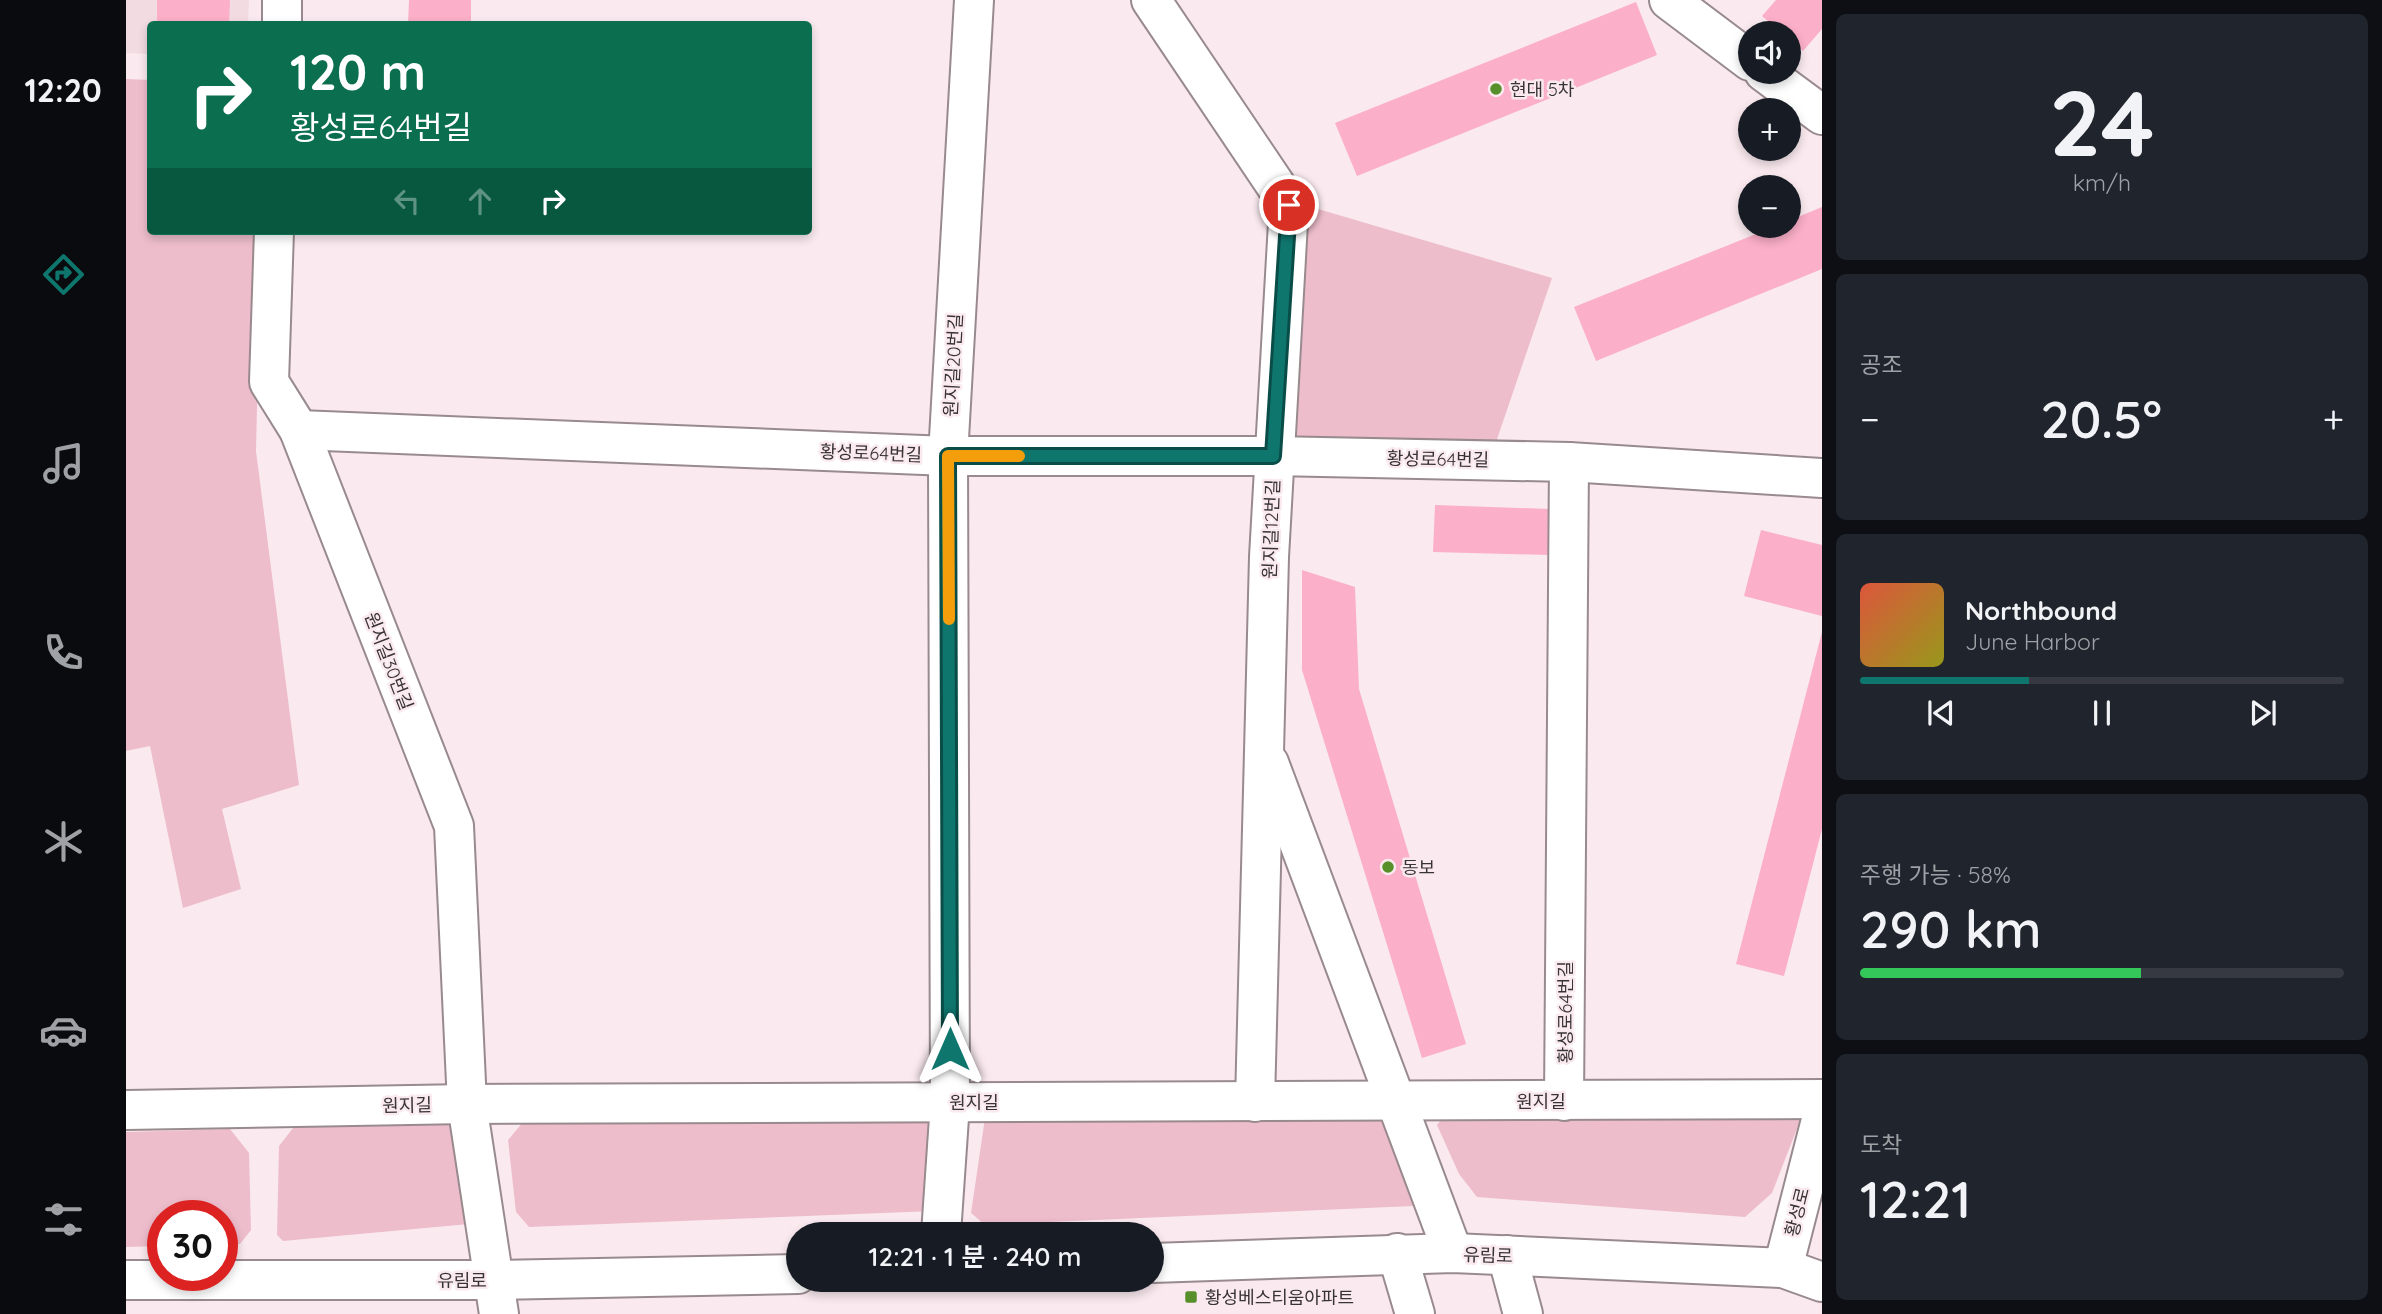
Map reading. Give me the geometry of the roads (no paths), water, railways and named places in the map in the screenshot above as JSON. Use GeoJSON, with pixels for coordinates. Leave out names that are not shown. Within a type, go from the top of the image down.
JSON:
{"type":"FeatureCollection","features":[{"type":"Feature","properties":{"kind":"street"},"geometry":{"type":"LineString","coordinates":[[282,0],[282,21]]}},
{"type":"Feature","properties":{"kind":"street","name":"원지길20번길"},"geometry":{"type":"LineString","coordinates":[[942,1222],[950,1102],[948,456],[974,0]]}},
{"type":"Feature","properties":{"kind":"street","name":"원지길12번길"},"geometry":{"type":"LineString","coordinates":[[1151,0],[1289,205],[1273,456],[1262,745],[1255,1102]]}},
{"type":"Feature","properties":{"kind":"street"},"geometry":{"type":"LineString","coordinates":[[1669,0],[1738,52]]}},
{"type":"Feature","properties":{"kind":"street"},"geometry":{"type":"LineString","coordinates":[[1780,84],[1822,115]]}},
{"type":"Feature","properties":{"kind":"street","name":"원지길30번길"},"geometry":{"type":"LineString","coordinates":[[274,235],[269,382],[299,430],[454,826],[467,1104],[496,1297]]}},
{"type":"Feature","properties":{"kind":"street","name":"황성로64번길"},"geometry":{"type":"LineString","coordinates":[[299,430],[948,456],[1273,456],[1569,462],[1822,478]]}},
{"type":"Feature","properties":{"kind":"street","name":"황성로64번길"},"geometry":{"type":"LineString","coordinates":[[1564,1101],[1569,462]]}},
{"type":"Feature","properties":{"kind":"street"},"geometry":{"type":"LineString","coordinates":[[1262,745],[1452,1254]]}},
{"type":"Feature","properties":{"kind":"street","name":"원지길"},"geometry":{"type":"LineString","coordinates":[[126,1110],[467,1104],[1822,1100]]}},
{"type":"Feature","properties":{"kind":"street","name":"황성로"},"geometry":{"type":"LineString","coordinates":[[1783,1268],[1822,1116]]}},
{"type":"Feature","properties":{"kind":"street"},"geometry":{"type":"LineString","coordinates":[[1397,1254],[1415,1314]]}},
{"type":"Feature","properties":{"kind":"street","name":"유림로"},"geometry":{"type":"LineString","coordinates":[[1164,1263],[1397,1254],[1507,1255],[1783,1268],[1822,1282]]}},
{"type":"Feature","properties":{"kind":"street"},"geometry":{"type":"LineString","coordinates":[[1507,1255],[1523,1314]]}},
{"type":"Feature","properties":{"kind":"street","name":"유림로"},"geometry":{"type":"LineString","coordinates":[[126,1280],[496,1297],[786,1275]]}},
{"type":"Feature","properties":{"kind":"place","name":"현대 5차"},"geometry":{"type":"Point","coordinates":[1496,89]}},
{"type":"Feature","properties":{"kind":"place","name":"동보"},"geometry":{"type":"Point","coordinates":[1388,867]}},
{"type":"Feature","properties":{"kind":"place","name":"황성베스티움아파트"},"geometry":{"type":"Point","coordinates":[1191,1297]}}]}
